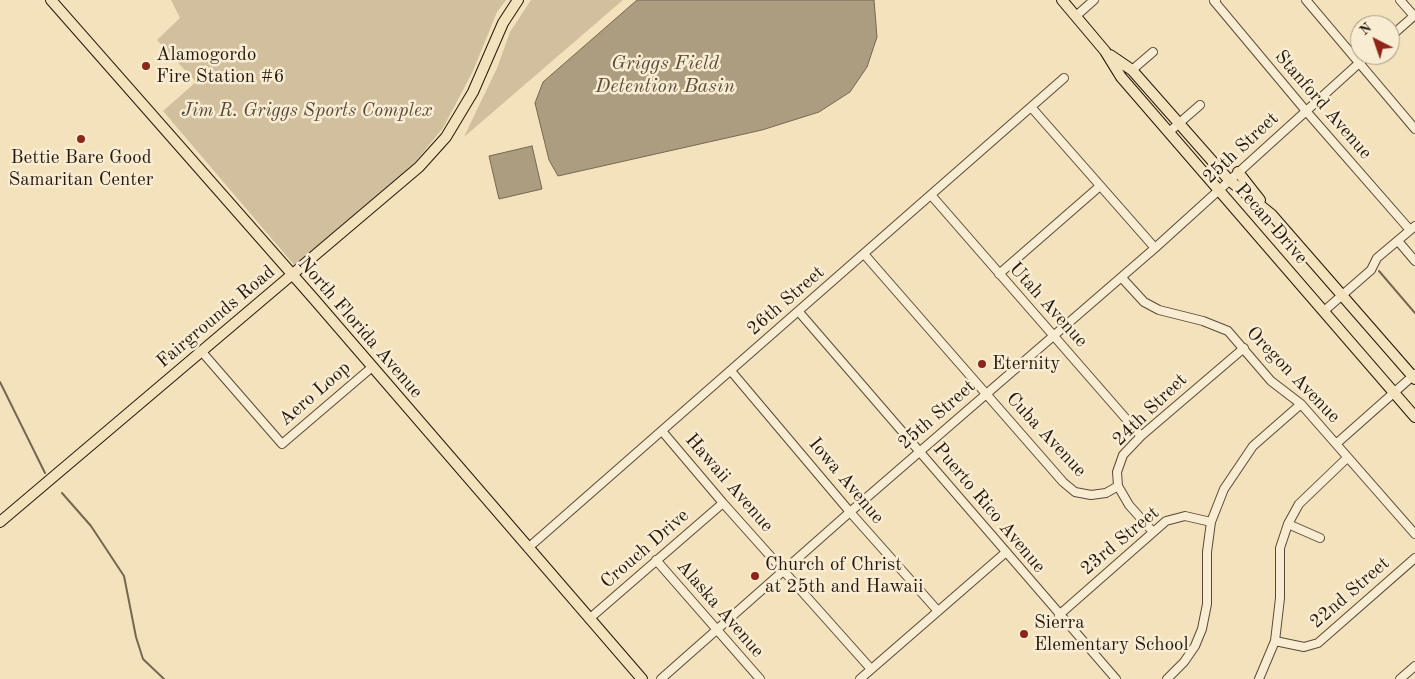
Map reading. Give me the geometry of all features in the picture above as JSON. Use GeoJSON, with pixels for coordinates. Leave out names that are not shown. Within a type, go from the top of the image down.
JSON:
{"type":"FeatureCollection","features":[{"type":"Feature","properties":{"kind":"main road","name":"North Florida Avenue"},"geometry":{"type":"LineString","coordinates":[[51,0],[642,679]]}},
{"type":"Feature","properties":{"kind":"main road","name":"Fairgrounds Road"},"geometry":{"type":"LineString","coordinates":[[0,522],[419,167],[446,137],[473,92],[503,23],[518,0]]}},
{"type":"Feature","properties":{"kind":"main road","name":"Pecan Drive"},"geometry":{"type":"LineString","coordinates":[[1062,0],[1105,51],[1121,77],[1415,416]]}},
{"type":"Feature","properties":{"kind":"main road","name":"Pecan Drive"},"geometry":{"type":"LineString","coordinates":[[1105,51],[1132,70],[1229,180],[1272,215],[1414,377]]}},
{"type":"Feature","properties":{"kind":"main road"},"geometry":{"type":"LineString","coordinates":[[1238,172],[1272,215]]}},
{"type":"Feature","properties":{"kind":"street"},"geometry":{"type":"LineString","coordinates":[[1076,16],[1094,0]]}},
{"type":"Feature","properties":{"kind":"street","name":"Stanford Avenue"},"geometry":{"type":"LineString","coordinates":[[1216,0],[1214,1],[1306,111],[1413,228]]}},
{"type":"Feature","properties":{"kind":"street"},"geometry":{"type":"LineString","coordinates":[[1306,0],[1350,51]]}},
{"type":"Feature","properties":{"kind":"street"},"geometry":{"type":"LineString","coordinates":[[1400,0],[1413,17],[1415,26]]}},
{"type":"Feature","properties":{"kind":"street"},"geometry":{"type":"LineString","coordinates":[[1400,28],[1413,17]]}},
{"type":"Feature","properties":{"kind":"street"},"geometry":{"type":"LineString","coordinates":[[1132,70],[1153,52]]}},
{"type":"Feature","properties":{"kind":"street","name":"25th Street"},"geometry":{"type":"LineString","coordinates":[[661,679],[986,393],[1122,278],[1358,65]]}},
{"type":"Feature","properties":{"kind":"street"},"geometry":{"type":"LineString","coordinates":[[1362,65],[1415,129]]}},
{"type":"Feature","properties":{"kind":"street","name":"26th Street"},"geometry":{"type":"LineString","coordinates":[[528,548],[1064,78]]}},
{"type":"Feature","properties":{"kind":"street"},"geometry":{"type":"LineString","coordinates":[[1169,132],[1200,105]]}},
{"type":"Feature","properties":{"kind":"street"},"geometry":{"type":"LineString","coordinates":[[1031,107],[1155,248]]}},
{"type":"Feature","properties":{"kind":"street"},"geometry":{"type":"LineString","coordinates":[[999,274],[1100,186]]}},
{"type":"Feature","properties":{"kind":"street","name":"Utah Avenue"},"geometry":{"type":"LineString","coordinates":[[931,195],[1055,335],[1141,436]]}},
{"type":"Feature","properties":{"kind":"street"},"geometry":{"type":"LineString","coordinates":[[1324,311],[1371,270],[1378,258],[1413,228]]}},
{"type":"Feature","properties":{"kind":"street"},"geometry":{"type":"LineString","coordinates":[[1398,241],[1415,261]]}},
{"type":"Feature","properties":{"kind":"street","name":"Cuba Avenue"},"geometry":{"type":"LineString","coordinates":[[864,254],[1063,482],[1075,492],[1092,495],[1106,493],[1118,486]]}},
{"type":"Feature","properties":{"kind":"street","name":"Oregon Avenue"},"geometry":{"type":"LineString","coordinates":[[1122,278],[1144,302],[1159,310],[1203,321],[1228,331],[1271,381],[1301,404],[1415,534]]}},
{"type":"Feature","properties":{"kind":"street","name":"Puerto Rico Avenue"},"geometry":{"type":"LineString","coordinates":[[799,312],[920,451],[1005,553],[1116,679]]}},
{"type":"Feature","properties":{"kind":"street","name":"24th Street"},"geometry":{"type":"LineString","coordinates":[[1118,486],[1117,472],[1122,455],[1141,436],[1244,348]]}},
{"type":"Feature","properties":{"kind":"street","name":"Aero Loop"},"geometry":{"type":"LineString","coordinates":[[202,352],[282,444],[371,368]]}},
{"type":"Feature","properties":{"kind":"street","name":"Iowa Avenue"},"geometry":{"type":"LineString","coordinates":[[731,371],[850,512],[937,610]]}},
{"type":"Feature","properties":{"kind":"street"},"geometry":{"type":"LineString","coordinates":[[1336,444],[1394,392],[1414,377]]}},
{"type":"Feature","properties":{"kind":"street"},"geometry":{"type":"LineString","coordinates":[[1167,679],[1184,662],[1195,646],[1202,629],[1207,604],[1207,552],[1211,522],[1224,489],[1253,446],[1301,404]]}},
{"type":"Feature","properties":{"kind":"street","name":"Hawaii Avenue"},"geometry":{"type":"LineString","coordinates":[[662,431],[723,503],[871,669]]}},
{"type":"Feature","properties":{"kind":"street"},"geometry":{"type":"LineString","coordinates":[[1259,679],[1275,641],[1280,598],[1280,548],[1288,524],[1299,504],[1347,458]]}},
{"type":"Feature","properties":{"kind":"street"},"geometry":{"type":"LineString","coordinates":[[1118,486],[1129,505],[1153,532]]}},
{"type":"Feature","properties":{"kind":"street","name":"Crouch Drive"},"geometry":{"type":"LineString","coordinates":[[590,619],[723,503]]}},
{"type":"Feature","properties":{"kind":"street","name":"23rd Street"},"geometry":{"type":"LineString","coordinates":[[1059,615],[1171,518],[1185,516],[1211,522]]}},
{"type":"Feature","properties":{"kind":"street"},"geometry":{"type":"LineString","coordinates":[[1288,524],[1320,538]]}},
{"type":"Feature","properties":{"kind":"street"},"geometry":{"type":"LineString","coordinates":[[860,679],[937,610],[1005,553]]}},
{"type":"Feature","properties":{"kind":"street","name":"22nd Street"},"geometry":{"type":"LineString","coordinates":[[1275,641],[1304,647],[1318,643],[1415,558]]}},
{"type":"Feature","properties":{"kind":"street","name":"Alaska Avenue"},"geometry":{"type":"LineString","coordinates":[[656,560],[760,679]]}},
{"type":"Feature","properties":{"kind":"street"},"geometry":{"type":"LineString","coordinates":[[1400,679],[1415,666]]}},
{"type":"Feature","properties":{"kind":"green space","name":"Jim R. Griggs Sports Complex"},"geometry":{"type":"Polygon","coordinates":[[[171,0],[506,0],[497,12],[473,71],[443,128],[410,168],[295,266],[163,111],[196,82],[157,40],[180,18],[171,0]]]}},
{"type":"Feature","properties":{"kind":"green space"},"geometry":{"type":"Polygon","coordinates":[[[531,0],[623,0],[464,137],[497,68],[510,32],[531,0]]]}},
{"type":"Feature","properties":{"kind":"water","name":"Griggs Field Detention Basin"},"geometry":{"type":"Polygon","coordinates":[[[637,0],[874,0],[877,37],[867,67],[850,92],[819,112],[762,130],[558,176],[549,160],[535,103],[543,82],[637,0]]]}},
{"type":"Feature","properties":{"kind":"water"},"geometry":{"type":"Polygon","coordinates":[[[532,146],[542,189],[499,199],[489,156],[532,146]]]}},
{"type":"Feature","properties":{"kind":"waterway"},"geometry":{"type":"LineString","coordinates":[[1379,271],[1415,313]]}},
{"type":"Feature","properties":{"kind":"waterway"},"geometry":{"type":"LineString","coordinates":[[0,382],[45,473]]}},
{"type":"Feature","properties":{"kind":"waterway"},"geometry":{"type":"LineString","coordinates":[[62,493],[91,526],[124,576],[136,637],[143,659],[164,679]]}},
{"type":"Feature","properties":{"kind":"place","name":"Alamogordo Fire Station #6"},"geometry":{"type":"Point","coordinates":[146,66]}},
{"type":"Feature","properties":{"kind":"place","name":"Bettie Bare Good Samaritan Center"},"geometry":{"type":"Point","coordinates":[81,139]}},
{"type":"Feature","properties":{"kind":"place","name":"Eternity"},"geometry":{"type":"Point","coordinates":[982,364]}},
{"type":"Feature","properties":{"kind":"place","name":"Church of Christ at 25th and Hawaii"},"geometry":{"type":"Point","coordinates":[755,576]}},
{"type":"Feature","properties":{"kind":"place","name":"Sierra Elementary School"},"geometry":{"type":"Point","coordinates":[1024,634]}}]}
